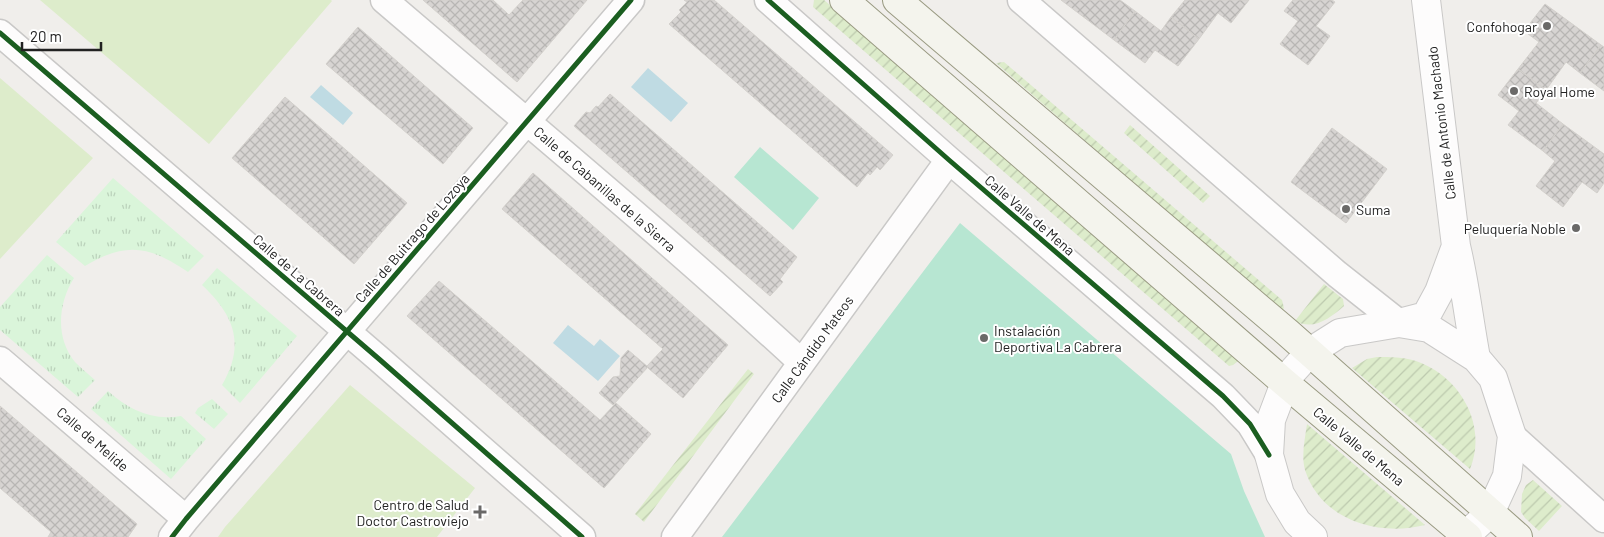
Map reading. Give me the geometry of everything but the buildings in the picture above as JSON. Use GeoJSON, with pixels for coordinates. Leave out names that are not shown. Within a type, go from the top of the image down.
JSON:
{"type":"FeatureCollection","features":[{"type":"Feature","properties":{"kind":"main road","name":"Calle Valle de Mena"},"geometry":{"type":"LineString","coordinates":[[844,0],[1285,383],[1466,536]]}},
{"type":"Feature","properties":{"kind":"main road"},"geometry":{"type":"LineString","coordinates":[[897,0],[1310,352],[1518,537]]}},
{"type":"Feature","properties":{"kind":"street","name":"Calle de Cabanillas de la Sierra"},"geometry":{"type":"LineString","coordinates":[[384,0],[751,316],[801,362]]}},
{"type":"Feature","properties":{"kind":"street","name":"Calle de Buitrago de Lozoya"},"geometry":{"type":"LineString","coordinates":[[179,528],[631,0]]}},
{"type":"Feature","properties":{"kind":"street","name":"Calle Valle de Mena"},"geometry":{"type":"LineString","coordinates":[[768,0],[949,160],[1223,396],[1250,424],[1269,455]]}},
{"type":"Feature","properties":{"kind":"street"},"geometry":{"type":"LineString","coordinates":[[1021,0],[1332,270],[1398,323]]}},
{"type":"Feature","properties":{"kind":"street","name":"Calle de Antonio Machado"},"geometry":{"type":"LineString","coordinates":[[1426,0],[1456,246],[1463,275],[1476,358]]}},
{"type":"Feature","properties":{"kind":"street","name":"Calle de La Cabrera"},"geometry":{"type":"LineString","coordinates":[[0,32],[347,331],[582,537]]}},
{"type":"Feature","properties":{"kind":"street","name":"Calle Cándido Mateos"},"geometry":{"type":"LineString","coordinates":[[675,537],[949,160]]}},
{"type":"Feature","properties":{"kind":"street","name":"Calle de Antonio Machado"},"geometry":{"type":"LineString","coordinates":[[1398,323],[1426,316],[1439,292],[1456,246]]}},
{"type":"Feature","properties":{"kind":"street"},"geometry":{"type":"LineString","coordinates":[[1313,537],[1298,522],[1280,494],[1269,455],[1271,420],[1285,383],[1310,352],[1340,333],[1398,323],[1429,328],[1476,358],[1493,378],[1512,436],[1507,476],[1490,513],[1466,536]]}},
{"type":"Feature","properties":{"kind":"street","name":"Calle de Melide"},"geometry":{"type":"LineString","coordinates":[[0,360],[179,528]]}},
{"type":"Feature","properties":{"kind":"street"},"geometry":{"type":"LineString","coordinates":[[1512,436],[1604,519]]}},
{"type":"Feature","properties":{"kind":"green space"},"geometry":{"type":"Polygon","coordinates":[[[40,0],[331,0],[332,1],[209,144],[40,0]]]}},
{"type":"Feature","properties":{"kind":"green space"},"geometry":{"type":"Polygon","coordinates":[[[814,0],[824,0],[1238,356],[1238,361],[1229,366],[813,7],[814,0]]]}},
{"type":"Feature","properties":{"kind":"green space"},"geometry":{"type":"Polygon","coordinates":[[[1004,62],[1282,300],[1284,308],[1281,311],[996,63],[1004,62]]]}},
{"type":"Feature","properties":{"kind":"green space"},"geometry":{"type":"Polygon","coordinates":[[[0,78],[93,158],[0,259],[0,78]]]}},
{"type":"Feature","properties":{"kind":"green space"},"geometry":{"type":"Polygon","coordinates":[[[1130,125],[1210,196],[1203,203],[1124,133],[1130,125]]]}},
{"type":"Feature","properties":{"kind":"green space"},"geometry":{"type":"Polygon","coordinates":[[[760,147],[819,198],[793,230],[734,177],[760,147]]]}},
{"type":"Feature","properties":{"kind":"green space"},"geometry":{"type":"Polygon","coordinates":[[[113,178],[204,256],[188,272],[161,257],[138,250],[113,253],[85,266],[56,242],[113,178]]]}},
{"type":"Feature","properties":{"kind":"green space","name":"Instalación Deportiva La Cabrera"},"geometry":{"type":"Polygon","coordinates":[[[960,223],[1231,454],[1244,491],[1265,537],[722,537],[960,223]]]}},
{"type":"Feature","properties":{"kind":"green space"},"geometry":{"type":"Polygon","coordinates":[[[47,255],[74,278],[62,309],[61,320],[64,342],[75,362],[95,380],[78,397],[0,330],[0,307],[47,255]]]}},
{"type":"Feature","properties":{"kind":"green space"},"geometry":{"type":"Polygon","coordinates":[[[217,268],[297,336],[240,403],[222,385],[233,356],[235,343],[233,331],[229,319],[222,308],[202,285],[217,268]]]}},
{"type":"Feature","properties":{"kind":"green space"},"geometry":{"type":"Polygon","coordinates":[[[1324,284],[1343,299],[1344,306],[1327,319],[1315,324],[1302,324],[1295,321],[1324,284]]]}},
{"type":"Feature","properties":{"kind":"green space"},"geometry":{"type":"Polygon","coordinates":[[[1377,357],[1402,358],[1416,361],[1432,368],[1446,378],[1457,390],[1466,404],[1472,419],[1475,436],[1475,452],[1470,469],[1352,368],[1367,359],[1377,357]]]}},
{"type":"Feature","properties":{"kind":"green space"},"geometry":{"type":"Polygon","coordinates":[[[748,369],[754,374],[644,522],[635,514],[748,369]]]}},
{"type":"Feature","properties":{"kind":"green space"},"geometry":{"type":"Polygon","coordinates":[[[350,385],[475,488],[437,537],[218,537],[225,527],[350,385]]]}},
{"type":"Feature","properties":{"kind":"green space"},"geometry":{"type":"Polygon","coordinates":[[[108,391],[133,409],[160,417],[181,416],[206,439],[171,479],[91,409],[108,391]]]}},
{"type":"Feature","properties":{"kind":"green space"},"geometry":{"type":"Polygon","coordinates":[[[212,399],[228,414],[214,429],[195,413],[198,408],[212,399]]]}},
{"type":"Feature","properties":{"kind":"green space"},"geometry":{"type":"Polygon","coordinates":[[[1307,424],[1425,525],[1407,528],[1371,526],[1353,521],[1338,513],[1324,501],[1313,487],[1305,470],[1303,453],[1307,424]]]}},
{"type":"Feature","properties":{"kind":"green space"},"geometry":{"type":"Polygon","coordinates":[[[1533,480],[1562,506],[1539,531],[1521,512],[1522,494],[1526,485],[1533,480]]]}},
{"type":"Feature","properties":{"kind":"water"},"geometry":{"type":"Polygon","coordinates":[[[648,68],[688,103],[671,122],[631,87],[648,68]]]}},
{"type":"Feature","properties":{"kind":"water"},"geometry":{"type":"Polygon","coordinates":[[[321,85],[353,113],[343,125],[310,97],[321,85]]]}},
{"type":"Feature","properties":{"kind":"water"},"geometry":{"type":"Polygon","coordinates":[[[568,325],[594,346],[600,339],[620,356],[598,381],[553,343],[568,325]]]}},
{"type":"Feature","properties":{"kind":"cycle path"},"geometry":{"type":"LineString","coordinates":[[172,537],[631,0]]}},
{"type":"Feature","properties":{"kind":"cycle path"},"geometry":{"type":"LineString","coordinates":[[768,0],[949,160],[1223,396],[1250,424],[1269,455]]}},
{"type":"Feature","properties":{"kind":"cycle path"},"geometry":{"type":"LineString","coordinates":[[0,33],[379,359],[582,537]]}},
{"type":"Feature","properties":{"kind":"place","name":"Confohogar"},"geometry":{"type":"Point","coordinates":[1547,26]}},
{"type":"Feature","properties":{"kind":"place","name":"Royal Home"},"geometry":{"type":"Point","coordinates":[1514,91]}},
{"type":"Feature","properties":{"kind":"place","name":"Suma"},"geometry":{"type":"Point","coordinates":[1346,209]}},
{"type":"Feature","properties":{"kind":"place","name":"Peluquería Noble"},"geometry":{"type":"Point","coordinates":[1576,228]}},
{"type":"Feature","properties":{"kind":"place","name":"Instalación Deportiva La Cabrera"},"geometry":{"type":"Point","coordinates":[984,338]}},
{"type":"Feature","properties":{"kind":"place","name":"Centro de Salud Doctor Castroviejo"},"geometry":{"type":"Point","coordinates":[480,512]}}]}
